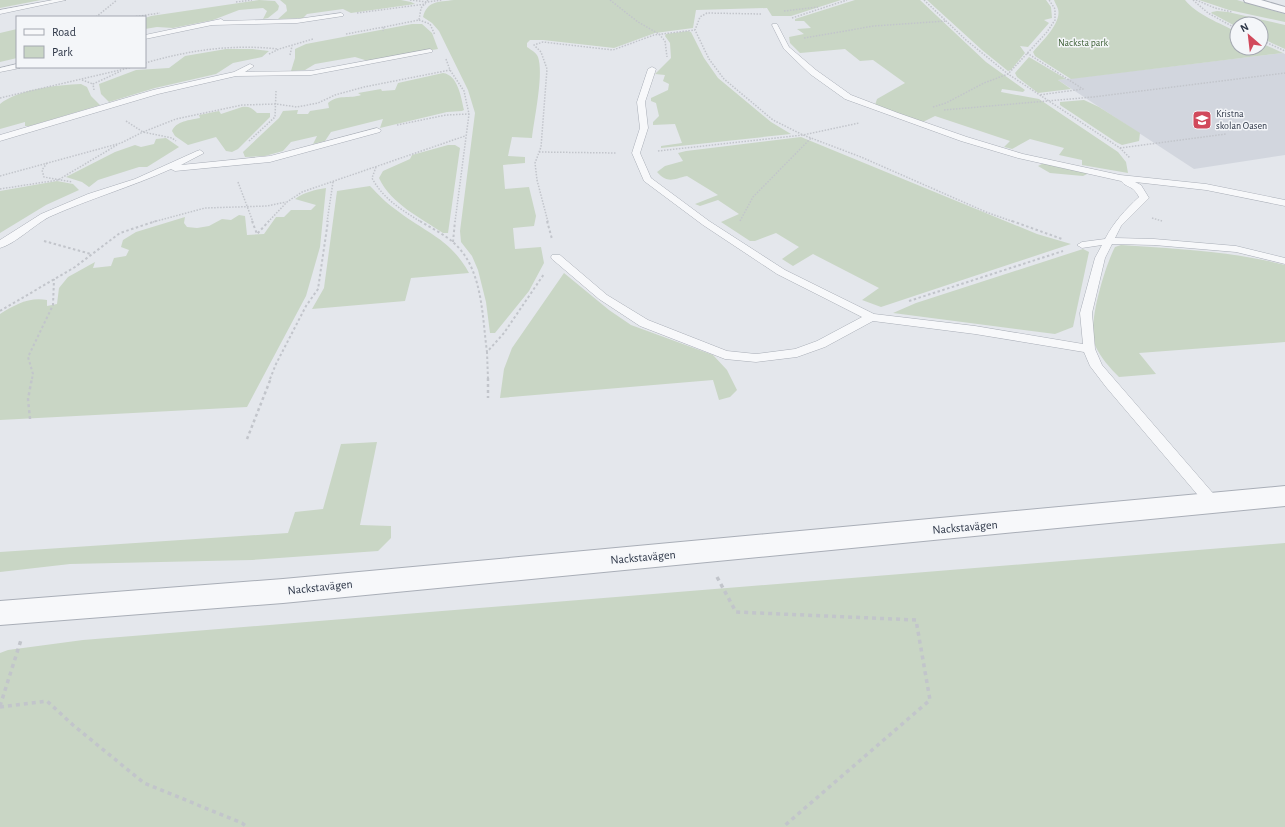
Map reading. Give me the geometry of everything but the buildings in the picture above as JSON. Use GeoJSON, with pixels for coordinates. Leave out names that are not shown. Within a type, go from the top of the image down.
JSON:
{"type":"FeatureCollection","features":[{"type":"Feature","properties":{"kind":"street"},"geometry":{"type":"LineString","coordinates":[[1249,0],[1285,10]]}},
{"type":"Feature","properties":{"kind":"street","name":"Nackstavägen"},"geometry":{"type":"LineString","coordinates":[[0,613],[283,591],[1285,496]]}},
{"type":"Feature","properties":{"kind":"lane"},"geometry":{"type":"LineString","coordinates":[[0,12],[63,0]]}},
{"type":"Feature","properties":{"kind":"lane"},"geometry":{"type":"LineString","coordinates":[[213,23],[297,21],[341,15]]}},
{"type":"Feature","properties":{"kind":"lane"},"geometry":{"type":"LineString","coordinates":[[146,37],[246,17]]}},
{"type":"Feature","properties":{"kind":"lane"},"geometry":{"type":"LineString","coordinates":[[775,25],[786,48],[813,72],[848,96],[895,115],[964,139],[1021,156],[1120,178],[1206,187],[1285,203]]}},
{"type":"Feature","properties":{"kind":"lane"},"geometry":{"type":"LineString","coordinates":[[0,138],[156,92],[236,74],[311,73],[430,51]]}},
{"type":"Feature","properties":{"kind":"lane"},"geometry":{"type":"LineString","coordinates":[[0,70],[16,66]]}},
{"type":"Feature","properties":{"kind":"lane"},"geometry":{"type":"LineString","coordinates":[[236,74],[250,66]]}},
{"type":"Feature","properties":{"kind":"lane"},"geometry":{"type":"LineString","coordinates":[[652,69],[641,102],[644,128],[636,153],[647,179],[781,272],[871,317],[975,330],[1088,349]]}},
{"type":"Feature","properties":{"kind":"lane"},"geometry":{"type":"LineString","coordinates":[[166,169],[270,159],[377,130]]}},
{"type":"Feature","properties":{"kind":"lane"},"geometry":{"type":"LineString","coordinates":[[0,245],[44,216],[91,196],[166,169],[200,153]]}},
{"type":"Feature","properties":{"kind":"lane"},"geometry":{"type":"LineString","coordinates":[[1120,178],[1138,187],[1144,198],[1131,209],[1117,225],[1100,258],[1086,313],[1088,349],[1096,366],[1110,384],[1213,503]]}},
{"type":"Feature","properties":{"kind":"lane"},"geometry":{"type":"LineString","coordinates":[[1082,245],[1109,241],[1154,242],[1236,249],[1285,261]]}},
{"type":"Feature","properties":{"kind":"lane"},"geometry":{"type":"LineString","coordinates":[[556,257],[603,297],[644,323],[725,354],[756,358],[797,353],[822,344],[871,317]]}},
{"type":"Feature","properties":{"kind":"path"},"geometry":{"type":"LineString","coordinates":[[97,16],[117,0]]}},
{"type":"Feature","properties":{"kind":"path"},"geometry":{"type":"LineString","coordinates":[[410,0],[427,2]]}},
{"type":"Feature","properties":{"kind":"path"},"geometry":{"type":"LineString","coordinates":[[341,15],[442,0]]}},
{"type":"Feature","properties":{"kind":"path"},"geometry":{"type":"LineString","coordinates":[[610,0],[639,22],[660,34]]}},
{"type":"Feature","properties":{"kind":"path"},"geometry":{"type":"LineString","coordinates":[[763,14],[775,25],[822,7],[847,0]]}},
{"type":"Feature","properties":{"kind":"path"},"geometry":{"type":"LineString","coordinates":[[924,0],[966,40],[1008,74],[1120,148],[1137,165],[1147,181]]}},
{"type":"Feature","properties":{"kind":"path"},"geometry":{"type":"LineString","coordinates":[[539,152],[636,153],[803,135],[910,113],[946,103],[984,83],[1008,74],[1047,32],[1055,20],[1055,9],[1049,0]]}},
{"type":"Feature","properties":{"kind":"path"},"geometry":{"type":"LineString","coordinates":[[1193,0],[1218,20],[1229,25]]}},
{"type":"Feature","properties":{"kind":"path"},"geometry":{"type":"LineString","coordinates":[[419,20],[421,8],[427,2]]}},
{"type":"Feature","properties":{"kind":"path"},"geometry":{"type":"LineString","coordinates":[[822,7],[763,14],[707,13],[700,17],[695,30],[709,58],[724,79],[773,120],[803,135],[861,158],[986,212],[1046,235],[1082,245]]}},
{"type":"Feature","properties":{"kind":"path"},"geometry":{"type":"LineString","coordinates":[[346,34],[419,20],[430,24],[436,37]]}},
{"type":"Feature","properties":{"kind":"path"},"geometry":{"type":"LineString","coordinates":[[782,42],[874,26],[947,21]]}},
{"type":"Feature","properties":{"kind":"path"},"geometry":{"type":"LineString","coordinates":[[487,352],[504,333],[556,257],[537,180],[535,163],[541,147],[547,69],[541,52],[534,45],[543,42],[613,50],[660,34],[695,30]]}},
{"type":"Feature","properties":{"kind":"path"},"geometry":{"type":"LineString","coordinates":[[250,66],[279,49],[317,39]]}},
{"type":"Feature","properties":{"kind":"path"},"geometry":{"type":"LineString","coordinates":[[1269,44],[1285,51]]}},
{"type":"Feature","properties":{"kind":"path"},"geometry":{"type":"LineString","coordinates":[[146,63],[173,54],[232,46],[252,45],[279,49]]}},
{"type":"Feature","properties":{"kind":"path"},"geometry":{"type":"LineString","coordinates":[[1027,53],[1083,89],[1039,95]]}},
{"type":"Feature","properties":{"kind":"path"},"geometry":{"type":"LineString","coordinates":[[445,56],[450,70],[464,91],[469,114],[465,136],[453,242]]}},
{"type":"Feature","properties":{"kind":"path"},"geometry":{"type":"LineString","coordinates":[[0,98],[130,68]]}},
{"type":"Feature","properties":{"kind":"path"},"geometry":{"type":"LineString","coordinates":[[0,189],[58,180],[121,143],[143,132],[176,119],[210,111],[242,106],[276,104],[297,107],[318,103],[335,95],[364,87],[450,70]]}},
{"type":"Feature","properties":{"kind":"path"},"geometry":{"type":"LineString","coordinates":[[940,111],[1047,100],[1093,97],[1285,73]]}},
{"type":"Feature","properties":{"kind":"path"},"geometry":{"type":"LineString","coordinates":[[82,79],[93,84]]}},
{"type":"Feature","properties":{"kind":"path"},"geometry":{"type":"LineString","coordinates":[[377,130],[432,118],[469,114]]}},
{"type":"Feature","properties":{"kind":"path"},"geometry":{"type":"LineString","coordinates":[[1120,148],[1226,134]]}},
{"type":"Feature","properties":{"kind":"path"},"geometry":{"type":"LineString","coordinates":[[257,234],[287,202],[302,192],[465,136]]}},
{"type":"Feature","properties":{"kind":"path"},"geometry":{"type":"LineString","coordinates":[[730,238],[753,198],[811,138]]}},
{"type":"Feature","properties":{"kind":"path"},"geometry":{"type":"LineString","coordinates":[[0,176],[121,143]]}},
{"type":"Feature","properties":{"kind":"path"},"geometry":{"type":"LineString","coordinates":[[47,162],[42,170],[44,177],[72,182],[85,187],[91,196]]}},
{"type":"Feature","properties":{"kind":"path"},"geometry":{"type":"LineString","coordinates":[[376,167],[372,178],[378,189],[396,206],[453,242],[467,257],[477,282],[487,352],[488,398]]}},
{"type":"Feature","properties":{"kind":"path"},"geometry":{"type":"LineString","coordinates":[[247,439],[276,364],[306,306],[318,289],[333,182]]}},
{"type":"Feature","properties":{"kind":"path"},"geometry":{"type":"LineString","coordinates":[[0,311],[75,267],[120,233],[168,217],[205,208],[267,206],[287,202]]}},
{"type":"Feature","properties":{"kind":"path"},"geometry":{"type":"LineString","coordinates":[[17,233],[91,254]]}},
{"type":"Feature","properties":{"kind":"path"},"geometry":{"type":"LineString","coordinates":[[871,317],[901,303],[1082,245]]}},
{"type":"Feature","properties":{"kind":"path"},"geometry":{"type":"LineString","coordinates":[[30,419],[28,399],[33,374],[28,357],[53,305],[54,279]]}},
{"type":"Feature","properties":{"kind":"path"},"geometry":{"type":"LineString","coordinates":[[704,551],[736,612],[916,620],[930,700],[783,827]]}},
{"type":"Feature","properties":{"kind":"path"},"geometry":{"type":"LineString","coordinates":[[29,611],[0,707],[48,700],[73,725],[144,783],[242,823],[247,827]]}},
{"type":"Feature","properties":{"kind":"shaded area","name":"Kristna skolan Oasen"},"geometry":{"type":"Polygon","coordinates":[[[1285,54],[1285,155],[1194,169],[1058,80],[1258,56],[1269,56],[1269,55],[1285,54]]]}},
{"type":"Feature","properties":{"kind":"green space"},"geometry":{"type":"Polygon","coordinates":[[[0,0],[41,0],[0,8],[0,0]]]}},
{"type":"Feature","properties":{"kind":"green space"},"geometry":{"type":"Polygon","coordinates":[[[259,0],[275,1],[279,6],[278,10],[268,18],[263,19],[267,11],[263,8],[239,10],[213,20],[173,28],[157,27],[146,29],[146,18],[259,0]]]}},
{"type":"Feature","properties":{"kind":"green space"},"geometry":{"type":"Polygon","coordinates":[[[280,0],[401,0],[415,4],[351,13],[343,9],[307,14],[303,18],[278,19],[287,11],[286,5],[280,0]]]}},
{"type":"Feature","properties":{"kind":"green space"},"geometry":{"type":"Polygon","coordinates":[[[454,0],[841,0],[791,16],[772,16],[767,8],[696,10],[693,28],[655,33],[614,48],[543,40],[530,40],[527,43],[527,47],[535,52],[540,65],[538,97],[532,138],[512,137],[508,156],[525,157],[525,163],[503,165],[505,189],[529,187],[536,216],[534,226],[513,228],[515,249],[541,247],[544,263],[529,291],[495,333],[490,333],[486,302],[478,270],[472,256],[461,242],[460,231],[475,113],[468,90],[439,31],[432,23],[423,17],[430,5],[438,2],[454,0]]]}},
{"type":"Feature","properties":{"kind":"green space"},"geometry":{"type":"Polygon","coordinates":[[[855,0],[920,0],[986,62],[1025,90],[1023,92],[1002,89],[1001,92],[1039,99],[1118,152],[1126,162],[1128,173],[1082,165],[1082,160],[1059,155],[1064,148],[1030,139],[1012,149],[1004,147],[1010,141],[935,116],[923,122],[875,105],[877,99],[905,83],[873,60],[860,61],[845,49],[800,53],[790,43],[789,37],[804,34],[797,29],[811,28],[804,21],[795,21],[795,19],[855,0]]]}},
{"type":"Feature","properties":{"kind":"green space","name":"Nacksta park"},"geometry":{"type":"Polygon","coordinates":[[[927,0],[1046,0],[1051,7],[1052,18],[1044,20],[1049,23],[1028,47],[1020,46],[1025,53],[1011,70],[1008,71],[982,50],[927,0]]]}},
{"type":"Feature","properties":{"kind":"green space","name":"Nacksta park"},"geometry":{"type":"Polygon","coordinates":[[[1054,0],[1185,0],[1202,14],[1229,28],[1229,56],[1259,56],[1071,79],[1035,56],[1033,52],[1054,26],[1057,20],[1058,9],[1054,0]]]}},
{"type":"Feature","properties":{"kind":"green space"},"geometry":{"type":"Polygon","coordinates":[[[1199,0],[1237,0],[1285,14],[1285,22],[1269,19],[1269,16],[1257,16],[1229,10],[1199,0]]]}},
{"type":"Feature","properties":{"kind":"green space"},"geometry":{"type":"Polygon","coordinates":[[[1228,12],[1246,16],[1229,16],[1229,23],[1211,13],[1228,12]]]}},
{"type":"Feature","properties":{"kind":"green space"},"geometry":{"type":"Polygon","coordinates":[[[1269,21],[1285,25],[1285,49],[1269,42],[1269,21]]]}},
{"type":"Feature","properties":{"kind":"green space"},"geometry":{"type":"Polygon","coordinates":[[[412,24],[422,24],[432,33],[438,49],[368,61],[355,57],[315,64],[305,70],[291,71],[295,58],[295,49],[306,44],[412,24]]]}},
{"type":"Feature","properties":{"kind":"green space"},"geometry":{"type":"Polygon","coordinates":[[[16,29],[16,58],[0,62],[0,33],[16,29]]]}},
{"type":"Feature","properties":{"kind":"green space"},"geometry":{"type":"Polygon","coordinates":[[[688,31],[691,32],[704,58],[718,78],[771,122],[791,134],[661,148],[661,146],[682,143],[675,124],[653,125],[653,122],[659,116],[656,103],[651,101],[651,98],[668,90],[669,84],[663,81],[665,75],[655,74],[671,58],[670,43],[665,36],[666,34],[688,31]]]}},
{"type":"Feature","properties":{"kind":"green space","name":"Nacksta park"},"geometry":{"type":"Polygon","coordinates":[[[1269,47],[1283,53],[1269,55],[1269,47]]]}},
{"type":"Feature","properties":{"kind":"green space"},"geometry":{"type":"Polygon","coordinates":[[[226,49],[253,49],[269,51],[262,57],[233,63],[216,74],[155,88],[109,102],[101,94],[99,84],[136,70],[169,68],[185,56],[226,49]]]}},
{"type":"Feature","properties":{"kind":"green space","name":"Nacksta park"},"geometry":{"type":"Polygon","coordinates":[[[1029,57],[1066,79],[1058,80],[1071,89],[1038,93],[1017,77],[1015,73],[1029,57]]]}},
{"type":"Feature","properties":{"kind":"green space"},"geometry":{"type":"Polygon","coordinates":[[[443,73],[452,78],[458,87],[464,110],[447,112],[380,128],[383,119],[331,132],[325,141],[313,144],[317,136],[291,142],[283,151],[265,156],[245,157],[243,152],[279,118],[283,111],[298,110],[297,114],[308,114],[310,111],[329,108],[328,103],[332,100],[357,96],[361,95],[358,93],[381,89],[382,91],[395,90],[398,83],[443,73]]]}},
{"type":"Feature","properties":{"kind":"green space"},"geometry":{"type":"Polygon","coordinates":[[[81,84],[87,87],[91,96],[100,105],[30,126],[25,126],[25,122],[0,129],[0,104],[8,99],[27,91],[61,85],[81,84]]]}},
{"type":"Feature","properties":{"kind":"green space"},"geometry":{"type":"Polygon","coordinates":[[[1084,100],[1099,107],[1140,133],[1139,141],[1122,145],[1060,105],[1060,102],[1084,100]]]}},
{"type":"Feature","properties":{"kind":"green space"},"geometry":{"type":"Polygon","coordinates":[[[242,107],[250,108],[257,113],[270,113],[270,117],[238,149],[232,152],[226,151],[216,137],[188,145],[175,136],[172,131],[180,123],[200,118],[199,115],[219,111],[221,114],[242,107]]]}},
{"type":"Feature","properties":{"kind":"green space"},"geometry":{"type":"Polygon","coordinates":[[[801,137],[1037,234],[1071,244],[881,307],[862,300],[879,288],[813,254],[793,266],[782,259],[799,247],[776,233],[755,241],[750,241],[721,222],[739,214],[718,200],[700,206],[695,204],[718,195],[687,176],[671,180],[664,178],[657,172],[665,166],[683,161],[678,153],[686,151],[801,137]]]}},
{"type":"Feature","properties":{"kind":"green space"},"geometry":{"type":"Polygon","coordinates":[[[166,138],[179,147],[147,167],[139,167],[98,180],[89,187],[82,182],[66,177],[115,152],[135,145],[141,147],[154,144],[156,139],[166,138]]]}},
{"type":"Feature","properties":{"kind":"green space"},"geometry":{"type":"Polygon","coordinates":[[[448,145],[455,145],[460,148],[448,233],[443,233],[407,210],[384,187],[379,178],[383,171],[410,159],[412,155],[448,145]]]}},
{"type":"Feature","properties":{"kind":"green space"},"geometry":{"type":"Polygon","coordinates":[[[1044,163],[1087,172],[1087,174],[1083,176],[1050,173],[1038,166],[1044,163]]]}},
{"type":"Feature","properties":{"kind":"green space"},"geometry":{"type":"Polygon","coordinates":[[[57,181],[73,184],[79,190],[46,205],[0,233],[0,191],[57,181]]]}},
{"type":"Feature","properties":{"kind":"green space"},"geometry":{"type":"Polygon","coordinates":[[[370,186],[392,207],[445,243],[462,261],[469,273],[411,278],[405,301],[312,309],[324,288],[337,191],[370,186]]]}},
{"type":"Feature","properties":{"kind":"green space"},"geometry":{"type":"Polygon","coordinates":[[[326,188],[320,247],[306,296],[247,407],[0,420],[0,314],[16,305],[28,301],[40,299],[47,300],[47,306],[57,304],[59,288],[68,277],[95,262],[93,268],[111,266],[114,258],[126,256],[129,250],[121,247],[123,240],[136,232],[185,217],[184,223],[187,227],[197,228],[209,226],[222,219],[231,220],[239,215],[245,216],[247,235],[264,234],[276,217],[284,217],[291,210],[311,210],[316,205],[295,199],[310,192],[326,188]]]}},
{"type":"Feature","properties":{"kind":"green space"},"geometry":{"type":"Polygon","coordinates":[[[1121,245],[1183,249],[1224,254],[1265,260],[1285,265],[1285,342],[1139,353],[1156,374],[1119,377],[1100,354],[1095,345],[1093,324],[1102,281],[1115,247],[1121,245]]]}},
{"type":"Feature","properties":{"kind":"green space"},"geometry":{"type":"Polygon","coordinates":[[[1083,249],[1089,252],[1073,327],[1055,334],[893,313],[916,303],[1083,249]]]}},
{"type":"Feature","properties":{"kind":"green space"},"geometry":{"type":"Polygon","coordinates":[[[564,273],[609,310],[631,325],[713,355],[727,370],[737,390],[730,397],[719,400],[713,380],[500,398],[504,369],[512,348],[564,273]]]}},
{"type":"Feature","properties":{"kind":"green space"},"geometry":{"type":"Polygon","coordinates":[[[377,442],[360,525],[391,526],[391,538],[378,551],[252,560],[70,564],[0,572],[0,552],[288,533],[295,512],[323,509],[341,444],[377,442]]]}},
{"type":"Feature","properties":{"kind":"green space"},"geometry":{"type":"Polygon","coordinates":[[[1285,543],[1285,827],[0,827],[0,653],[8,650],[83,640],[1285,543]]]}},
{"type":"Feature","properties":{"kind":"place","name":"Kristna skolan Oasen"},"geometry":{"type":"Point","coordinates":[1202,120]}}]}
